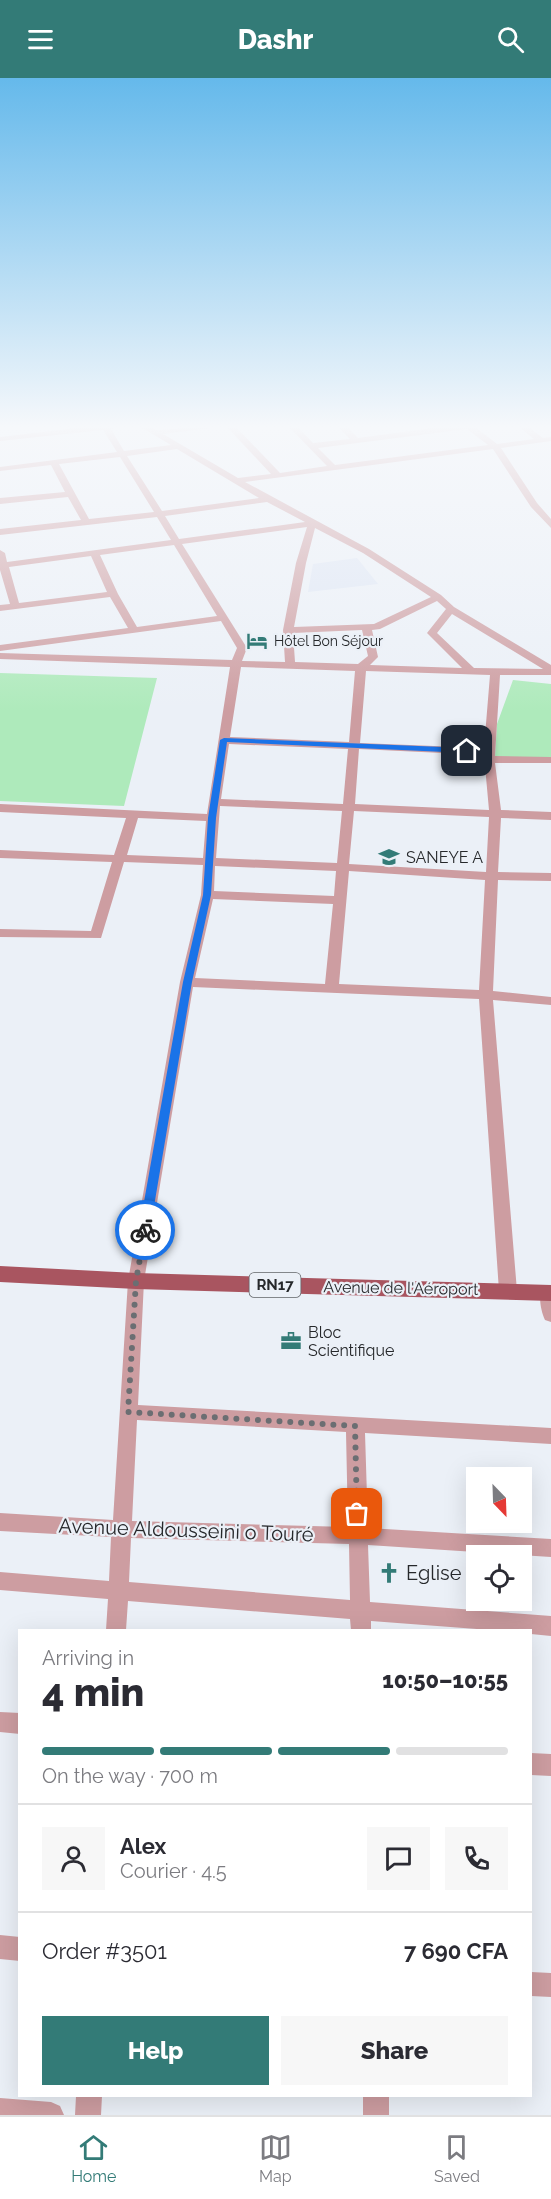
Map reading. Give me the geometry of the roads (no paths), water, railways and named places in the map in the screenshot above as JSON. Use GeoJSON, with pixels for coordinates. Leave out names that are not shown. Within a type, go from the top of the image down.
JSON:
{"type":"FeatureCollection","features":[{"type":"Feature","properties":{"kind":"main road","name":"Avenue de l'Aéroport"},"geometry":{"type":"LineString","coordinates":[[0,1274],[136,1281],[550,1293]]}},
{"type":"Feature","properties":{"kind":"street"},"geometry":{"type":"LineString","coordinates":[[0,532],[95,521]]}},
{"type":"Feature","properties":{"kind":"street"},"geometry":{"type":"LineString","coordinates":[[116,1629],[136,1281],[187,982],[207,895],[212,818],[236,664],[242,648],[164,521]]}},
{"type":"Feature","properties":{"kind":"street"},"geometry":{"type":"LineString","coordinates":[[307,521],[366,551],[438,597],[451,609],[551,670]]}},
{"type":"Feature","properties":{"kind":"street"},"geometry":{"type":"LineString","coordinates":[[5,565],[312,524]]}},
{"type":"Feature","properties":{"kind":"street"},"geometry":{"type":"LineString","coordinates":[[290,666],[288,630],[301,563],[312,524]]}},
{"type":"Feature","properties":{"kind":"street"},"geometry":{"type":"LineString","coordinates":[[0,553],[15,606]]}},
{"type":"Feature","properties":{"kind":"street"},"geometry":{"type":"LineString","coordinates":[[95,554],[113,594],[134,630]]}},
{"type":"Feature","properties":{"kind":"street"},"geometry":{"type":"LineString","coordinates":[[0,608],[113,594]]}},
{"type":"Feature","properties":{"kind":"street"},"geometry":{"type":"LineString","coordinates":[[288,630],[376,627],[438,597]]}},
{"type":"Feature","properties":{"kind":"street"},"geometry":{"type":"LineString","coordinates":[[451,609],[432,633],[470,670]]}},
{"type":"Feature","properties":{"kind":"street"},"geometry":{"type":"LineString","coordinates":[[0,648],[224,618]]}},
{"type":"Feature","properties":{"kind":"street"},"geometry":{"type":"LineString","coordinates":[[332,988],[361,668],[373,657],[366,627]]}},
{"type":"Feature","properties":{"kind":"street"},"geometry":{"type":"LineString","coordinates":[[29,657],[33,644]]}},
{"type":"Feature","properties":{"kind":"street"},"geometry":{"type":"LineString","coordinates":[[0,656],[495,672],[551,670]]}},
{"type":"Feature","properties":{"kind":"street"},"geometry":{"type":"LineString","coordinates":[[495,672],[489,756],[495,814],[490,876],[486,995],[508,1291]]}},
{"type":"Feature","properties":{"kind":"street"},"geometry":{"type":"LineString","coordinates":[[224,740],[354,745],[551,760]]}},
{"type":"Feature","properties":{"kind":"street"},"geometry":{"type":"LineString","coordinates":[[215,802],[551,816]]}},
{"type":"Feature","properties":{"kind":"street"},"geometry":{"type":"LineString","coordinates":[[0,807],[212,818]]}},
{"type":"Feature","properties":{"kind":"street"},"geometry":{"type":"LineString","coordinates":[[0,933],[96,935],[133,814]]}},
{"type":"Feature","properties":{"kind":"street"},"geometry":{"type":"LineString","coordinates":[[0,854],[211,861],[490,876],[551,877]]}},
{"type":"Feature","properties":{"kind":"street"},"geometry":{"type":"LineString","coordinates":[[207,895],[340,900]]}},
{"type":"Feature","properties":{"kind":"street"},"geometry":{"type":"LineString","coordinates":[[187,982],[486,995],[551,1001]]}},
{"type":"Feature","properties":{"kind":"street"},"geometry":{"type":"LineString","coordinates":[[550,1293],[551,1315]]}},
{"type":"Feature","properties":{"kind":"street"},"geometry":{"type":"LineString","coordinates":[[128,1412],[551,1436]]}},
{"type":"Feature","properties":{"kind":"street"},"geometry":{"type":"LineString","coordinates":[[355,1426],[361,1629]]}},
{"type":"Feature","properties":{"kind":"street","name":"Avenue Aldousseini o Touré"},"geometry":{"type":"LineString","coordinates":[[0,1522],[121,1530],[357,1536],[551,1548]]}},
{"type":"Feature","properties":{"kind":"street"},"geometry":{"type":"LineString","coordinates":[[0,1581],[551,1626]]}},
{"type":"Feature","properties":{"kind":"street"},"geometry":{"type":"LineString","coordinates":[[0,1722],[18,1724]]}},
{"type":"Feature","properties":{"kind":"street"},"geometry":{"type":"LineString","coordinates":[[532,1764],[551,1765]]}},
{"type":"Feature","properties":{"kind":"street"},"geometry":{"type":"LineString","coordinates":[[0,1947],[18,1949]]}},
{"type":"Feature","properties":{"kind":"street"},"geometry":{"type":"LineString","coordinates":[[532,1984],[551,1985]]}},
{"type":"Feature","properties":{"kind":"street"},"geometry":{"type":"LineString","coordinates":[[88,2115],[89,2097]]}},
{"type":"Feature","properties":{"kind":"street"},"geometry":{"type":"LineString","coordinates":[[376,2097],[376,2115]]}},
{"type":"Feature","properties":{"kind":"street"},"geometry":{"type":"LineString","coordinates":[[0,2110],[51,2115]]}},
{"type":"Feature","properties":{"kind":"place","name":"Hôtel Bon Séjour"},"geometry":{"type":"Point","coordinates":[257,641]}},
{"type":"Feature","properties":{"kind":"place","name":"SANEYE A"},"geometry":{"type":"Point","coordinates":[389,857]}},
{"type":"Feature","properties":{"kind":"place","name":"Bloc Scientifique"},"geometry":{"type":"Point","coordinates":[291,1341]}},
{"type":"Feature","properties":{"kind":"place","name":"Eglise"},"geometry":{"type":"Point","coordinates":[389,1573]}}]}
